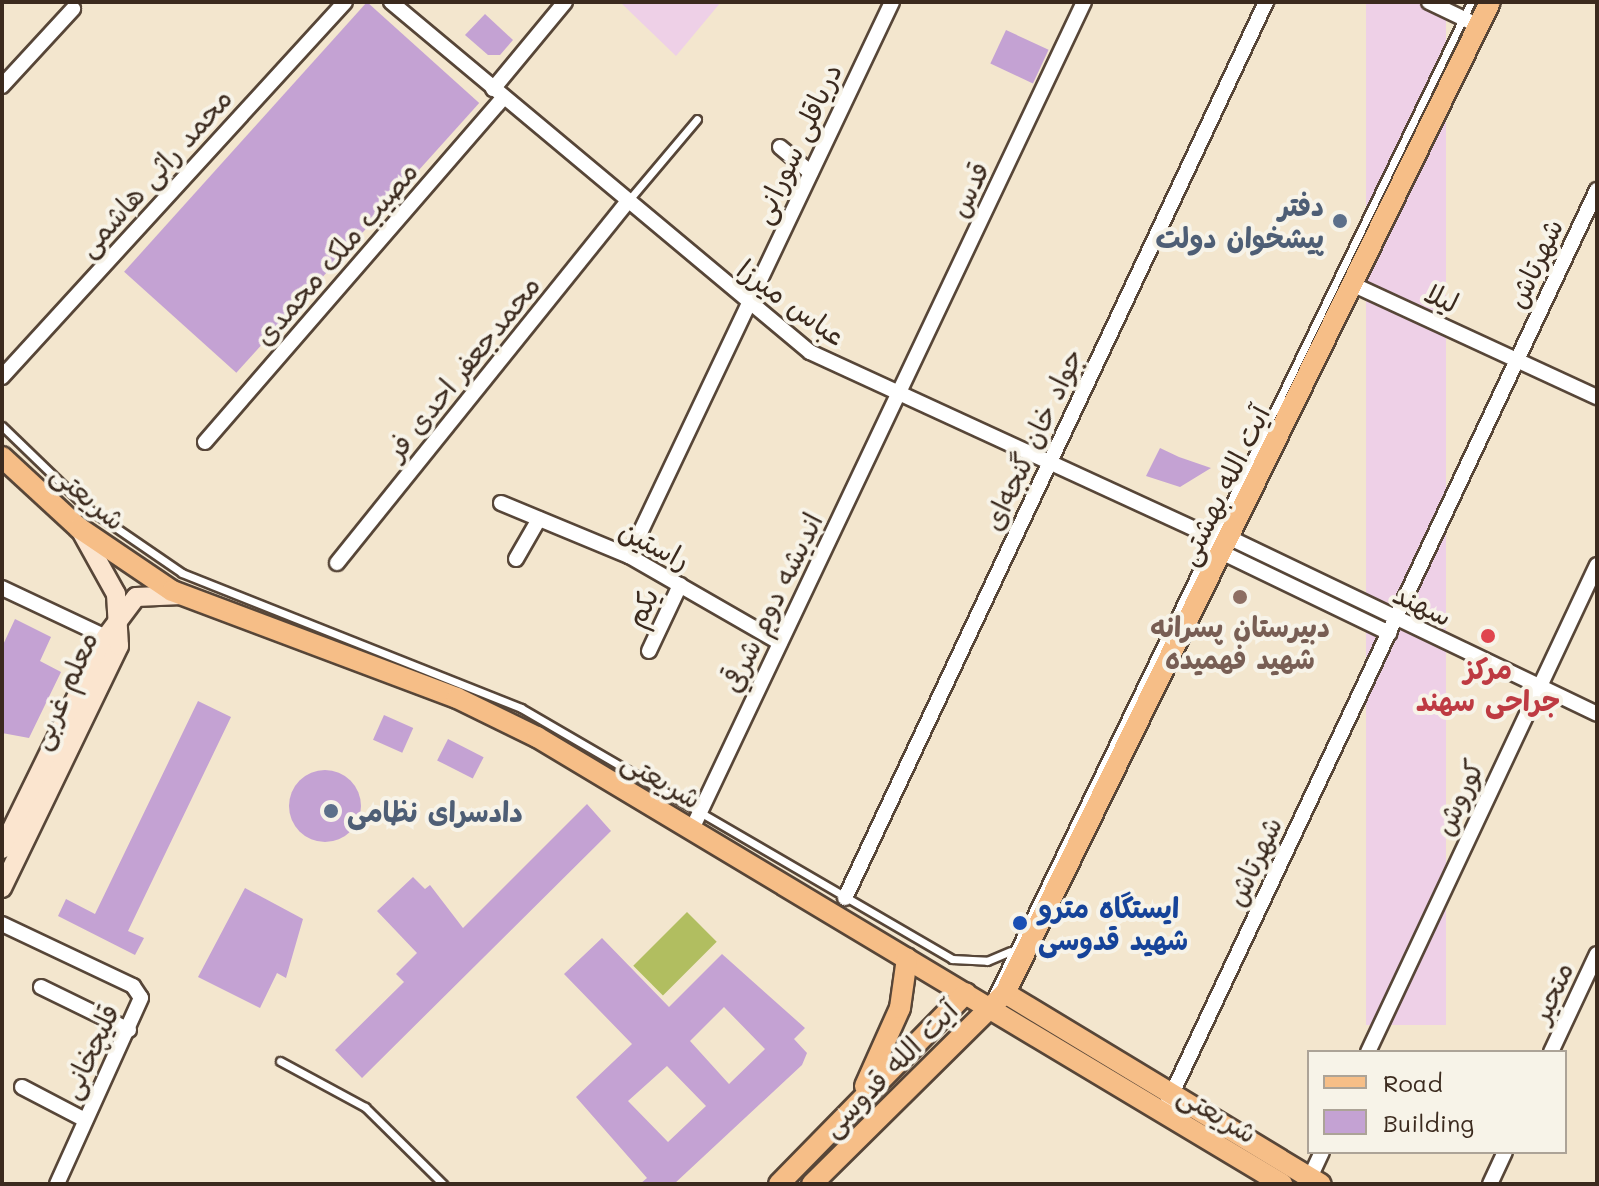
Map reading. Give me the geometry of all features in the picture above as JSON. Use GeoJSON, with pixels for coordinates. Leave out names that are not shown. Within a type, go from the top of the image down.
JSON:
{"type":"FeatureCollection","features":[{"type":"Feature","properties":{"kind":"main road","name":"آیت الله بهشتی"},"geometry":{"type":"LineString","coordinates":[[1005,993],[1221,542],[1352,284],[1471,22],[1490,2]]}},
{"type":"Feature","properties":{"kind":"main road","name":"شریعتی"},"geometry":{"type":"LineString","coordinates":[[2,457],[79,528],[183,596],[457,698],[696,820],[841,906],[907,958],[989,1008],[1313,1182]]}},
{"type":"Feature","properties":{"kind":"main road"},"geometry":{"type":"LineString","coordinates":[[79,528],[110,577],[120,617]]}},
{"type":"Feature","properties":{"kind":"main road"},"geometry":{"type":"LineString","coordinates":[[120,617],[141,594],[183,596]]}},
{"type":"Feature","properties":{"kind":"main road","name":"معلم غربی"},"geometry":{"type":"LineString","coordinates":[[2,888],[106,637],[120,617]]}},
{"type":"Feature","properties":{"kind":"main road","name":"معلم غربی"},"geometry":{"type":"LineString","coordinates":[[2,849],[119,646],[120,617]]}},
{"type":"Feature","properties":{"kind":"main road"},"geometry":{"type":"LineString","coordinates":[[852,1109],[892,1032],[907,958]]}},
{"type":"Feature","properties":{"kind":"main road","name":"آیت الله قدوسی"},"geometry":{"type":"LineString","coordinates":[[779,1184],[966,993]]}},
{"type":"Feature","properties":{"kind":"main road","name":"شریعتی"},"geometry":{"type":"LineString","coordinates":[[1005,993],[1282,1184]]}},
{"type":"Feature","properties":{"kind":"main road","name":"آیت الله قدوسی"},"geometry":{"type":"LineString","coordinates":[[812,1184],[1005,993]]}},
{"type":"Feature","properties":{"kind":"street","name":"محمد راثی هاشمی"},"geometry":{"type":"LineString","coordinates":[[2,377],[345,2]]}},
{"type":"Feature","properties":{"kind":"street","name":"مصیب ملک محمدی"},"geometry":{"type":"LineString","coordinates":[[205,442],[498,93],[565,2]]}},
{"type":"Feature","properties":{"kind":"street","name":"دریاقلی سورانی"},"geometry":{"type":"LineString","coordinates":[[629,556],[892,2]]}},
{"type":"Feature","properties":{"kind":"street","name":"قدس"},"geometry":{"type":"LineString","coordinates":[[898,398],[1084,2]]}},
{"type":"Feature","properties":{"kind":"street","name":"جواد خان گنجه‌ای"},"geometry":{"type":"LineString","coordinates":[[841,906],[1266,2]]}},
{"type":"Feature","properties":{"kind":"street"},"geometry":{"type":"LineString","coordinates":[[1429,2],[1471,22]]}},
{"type":"Feature","properties":{"kind":"street","name":"عباس میرزا"},"geometry":{"type":"LineString","coordinates":[[397,4],[747,306],[810,352],[898,398],[1221,542]]}},
{"type":"Feature","properties":{"kind":"street"},"geometry":{"type":"LineString","coordinates":[[2,86],[73,9]]}},
{"type":"Feature","properties":{"kind":"street"},"geometry":{"type":"LineString","coordinates":[[780,147],[811,173]]}},
{"type":"Feature","properties":{"kind":"street","name":"شهرتاش"},"geometry":{"type":"LineString","coordinates":[[1167,1103],[1597,190]]}},
{"type":"Feature","properties":{"kind":"street","name":"محمدجعفر احدی فر"},"geometry":{"type":"LineString","coordinates":[[337,563],[626,203]]}},
{"type":"Feature","properties":{"kind":"street","name":"لیلا"},"geometry":{"type":"LineString","coordinates":[[1352,284],[1597,397]]}},
{"type":"Feature","properties":{"kind":"street","name":"انديشه دوم شرقي"},"geometry":{"type":"LineString","coordinates":[[696,820],[898,398]]}},
{"type":"Feature","properties":{"kind":"street","name":"راستین"},"geometry":{"type":"LineString","coordinates":[[501,503],[629,556],[780,643]]}},
{"type":"Feature","properties":{"kind":"street"},"geometry":{"type":"LineString","coordinates":[[516,559],[539,519]]}},
{"type":"Feature","properties":{"kind":"street","name":"سهند"},"geometry":{"type":"LineString","coordinates":[[1221,542],[1392,626],[1597,714]]}},
{"type":"Feature","properties":{"kind":"street","name":"کوروش"},"geometry":{"type":"LineString","coordinates":[[1369,1050],[1597,565]]}},
{"type":"Feature","properties":{"kind":"street","name":"یکم"},"geometry":{"type":"LineString","coordinates":[[649,651],[680,585]]}},
{"type":"Feature","properties":{"kind":"street"},"geometry":{"type":"LineString","coordinates":[[2,588],[106,637]]}},
{"type":"Feature","properties":{"kind":"street","name":"قلیچخانی"},"geometry":{"type":"LineString","coordinates":[[2,924],[139,991],[129,1030],[57,1184]]}},
{"type":"Feature","properties":{"kind":"street","name":"متحیر"},"geometry":{"type":"LineString","coordinates":[[1552,1050],[1597,954]]}},
{"type":"Feature","properties":{"kind":"street"},"geometry":{"type":"LineString","coordinates":[[41,987],[129,1030]]}},
{"type":"Feature","properties":{"kind":"street"},"geometry":{"type":"LineString","coordinates":[[22,1087],[85,1120]]}},
{"type":"Feature","properties":{"kind":"street"},"geometry":{"type":"LineString","coordinates":[[1313,1182],[1321,1154]]}},
{"type":"Feature","properties":{"kind":"street"},"geometry":{"type":"LineString","coordinates":[[1490,1184],[1504,1154]]}},
{"type":"Feature","properties":{"kind":"lane"},"geometry":{"type":"LineString","coordinates":[[989,1008],[1010,951],[1221,542],[1471,22],[1471,2]]}},
{"type":"Feature","properties":{"kind":"lane"},"geometry":{"type":"LineString","coordinates":[[626,203],[697,119]]}},
{"type":"Feature","properties":{"kind":"lane"},"geometry":{"type":"LineString","coordinates":[[2,426],[86,507],[182,573],[497,696],[696,820]]}},
{"type":"Feature","properties":{"kind":"lane"},"geometry":{"type":"LineString","coordinates":[[841,906],[952,959],[987,961],[1010,951]]}},
{"type":"Feature","properties":{"kind":"lane"},"geometry":{"type":"LineString","coordinates":[[280,1061],[365,1107],[443,1184]]}},
{"type":"Feature","properties":{"kind":"shaded area"},"geometry":{"type":"Polygon","coordinates":[[[620,2],[721,2],[676,56],[620,2]]]}},
{"type":"Feature","properties":{"kind":"shaded area"},"geometry":{"type":"Polygon","coordinates":[[[1366,2],[1446,2],[1446,1025],[1366,1025],[1366,2]]]}},
{"type":"Feature","properties":{"kind":"green space"},"geometry":{"type":"Polygon","coordinates":[[[687,912],[717,942],[663,995],[633,966],[687,912]]]}},
{"type":"Feature","properties":{"kind":"building"},"geometry":{"type":"Polygon","coordinates":[[[367,2],[479,103],[236,373],[124,272],[367,2]]]}},
{"type":"Feature","properties":{"kind":"building"},"geometry":{"type":"Polygon","coordinates":[[[485,14],[513,40],[500,55],[488,55],[465,35],[485,14]]]}},
{"type":"Feature","properties":{"kind":"building"},"geometry":{"type":"Polygon","coordinates":[[[1006,30],[1049,50],[1033,83],[990,64],[1006,30]]]}},
{"type":"Feature","properties":{"kind":"building"},"geometry":{"type":"Polygon","coordinates":[[[1160,448],[1211,468],[1180,487],[1146,476],[1160,448]]]}},
{"type":"Feature","properties":{"kind":"building"},"geometry":{"type":"Polygon","coordinates":[[[15,619],[51,637],[40,661],[61,672],[29,738],[2,733],[2,647],[15,619]]]}},
{"type":"Feature","properties":{"kind":"building"},"geometry":{"type":"Polygon","coordinates":[[[198,701],[231,717],[128,931],[144,938],[135,955],[58,916],[66,899],[95,914],[198,701]]]}},
{"type":"Feature","properties":{"kind":"building"},"geometry":{"type":"Polygon","coordinates":[[[384,715],[413,728],[402,753],[373,740],[384,715]]]}},
{"type":"Feature","properties":{"kind":"building"},"geometry":{"type":"Polygon","coordinates":[[[448,739],[484,757],[473,779],[437,760],[448,739]]]}},
{"type":"Feature","properties":{"kind":"building"},"geometry":{"type":"Polygon","coordinates":[[[332,770],[351,780],[359,792],[359,820],[351,832],[339,840],[318,842],[299,832],[291,820],[289,799],[299,780],[311,772],[332,770]]]}},
{"type":"Feature","properties":{"kind":"building"},"geometry":{"type":"Polygon","coordinates":[[[587,804],[611,831],[362,1078],[335,1050],[404,982],[396,974],[417,953],[377,911],[413,877],[425,889],[430,885],[463,928],[587,804]]]}},
{"type":"Feature","properties":{"kind":"building"},"geometry":{"type":"Polygon","coordinates":[[[245,888],[303,919],[286,978],[277,973],[260,1008],[198,977],[245,888]]]}},
{"type":"Feature","properties":{"kind":"building"},"geometry":{"type":"Polygon","coordinates":[[[602,938],[669,1007],[722,954],[805,1028],[794,1039],[807,1053],[802,1065],[674,1184],[640,1184],[647,1178],[576,1097],[632,1044],[564,974],[602,938]],[[724,1007],[690,1041],[729,1084],[765,1049],[724,1007]],[[667,1066],[628,1101],[668,1142],[706,1106],[667,1066]]]}},
{"type":"Feature","properties":{"kind":"place","name":"دفتر پیشخوان دولت"},"geometry":{"type":"Point","coordinates":[1340,221]}},
{"type":"Feature","properties":{"kind":"place","name":"دبیرستان پسرانه شهید فهمیده"},"geometry":{"type":"Point","coordinates":[1240,597]}},
{"type":"Feature","properties":{"kind":"place","name":"مرکز جراحی سهند"},"geometry":{"type":"Point","coordinates":[1488,636]}},
{"type":"Feature","properties":{"kind":"place","name":"دادسرای نظامی"},"geometry":{"type":"Point","coordinates":[331,811]}},
{"type":"Feature","properties":{"kind":"place","name":"ایستگاه مترو شهید قدوسی"},"geometry":{"type":"Point","coordinates":[1020,923]}}]}
